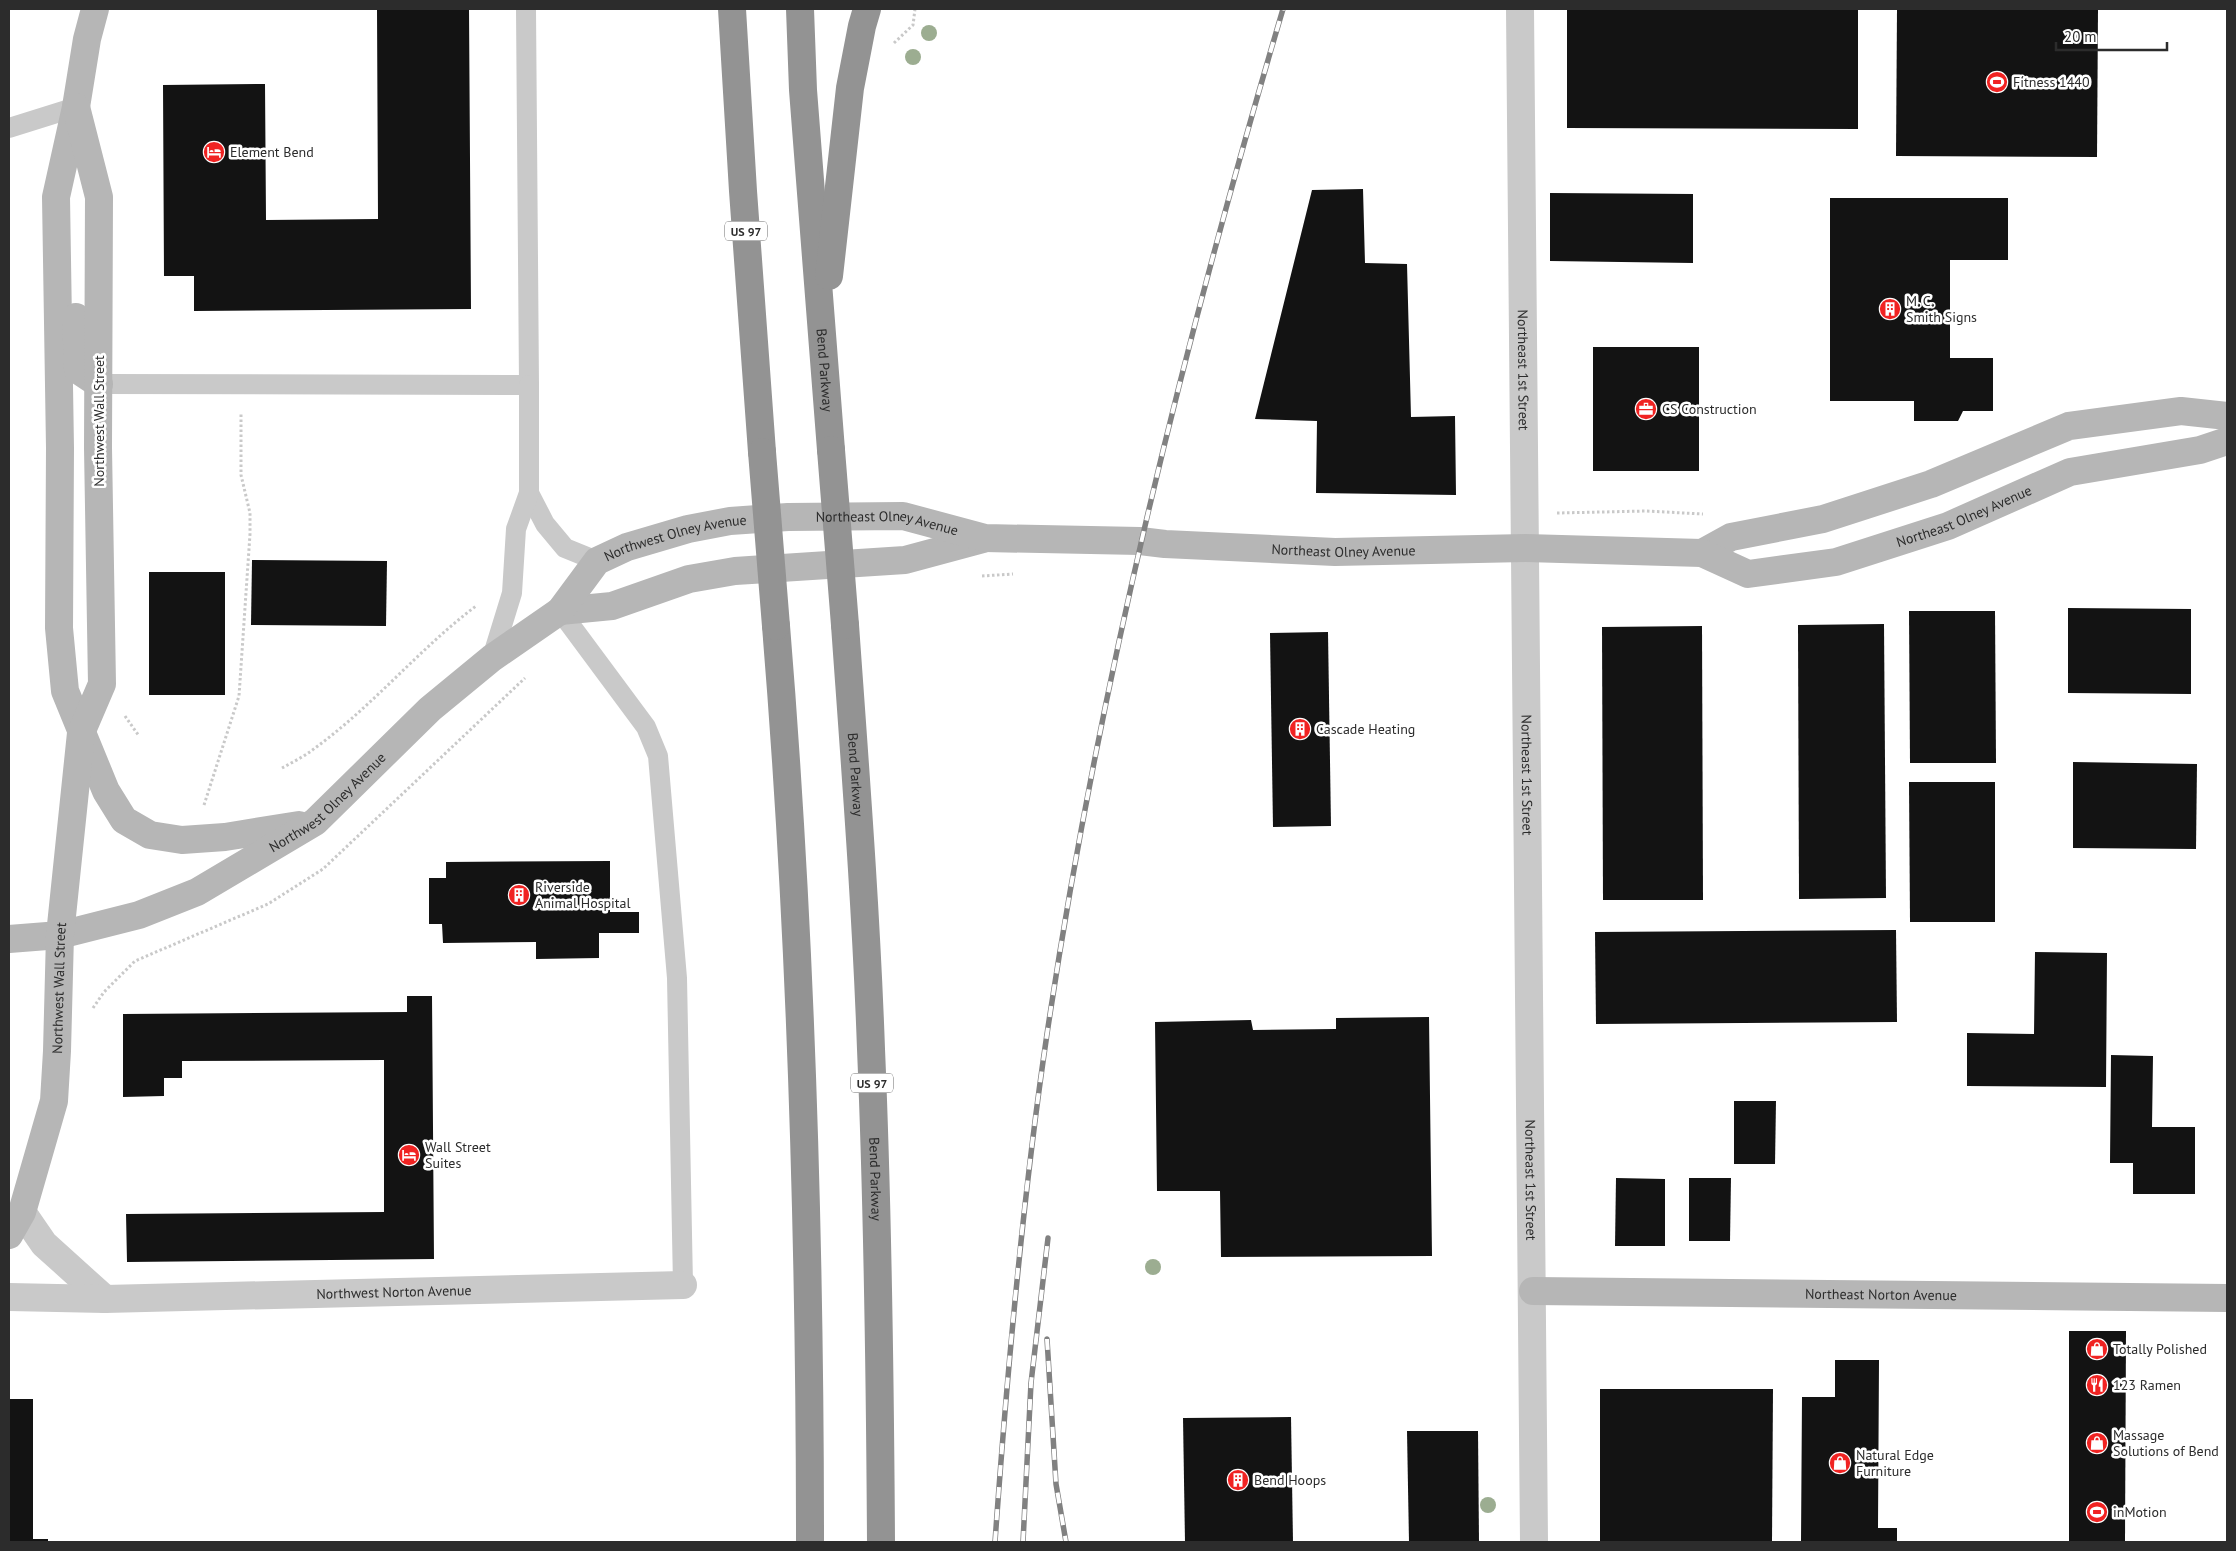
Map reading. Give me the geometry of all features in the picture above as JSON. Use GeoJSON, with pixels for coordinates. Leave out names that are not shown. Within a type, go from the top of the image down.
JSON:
{"type":"FeatureCollection","features":[{"type":"Feature","properties":{"kind":"highway","name":"US 97"},"geometry":{"type":"LineString","coordinates":[[732,9],[743,191],[784,731],[796,930],[808,1202],[810,1542]]}},
{"type":"Feature","properties":{"kind":"highway","name":"Bend Parkway"},"geometry":{"type":"LineString","coordinates":[[800,9],[803,90],[854,745],[871,1048],[881,1542]]}},
{"type":"Feature","properties":{"kind":"highway"},"geometry":{"type":"LineString","coordinates":[[822,342],[850,88],[862,26],[868,9]]}},
{"type":"Feature","properties":{"kind":"main road","name":"Northwest Wall Street"},"geometry":{"type":"LineString","coordinates":[[80,734],[64,691],[59,628],[60,448],[56,197],[76,106],[87,39],[95,9]]}},
{"type":"Feature","properties":{"kind":"main road","name":"Northwest Wall Street"},"geometry":{"type":"LineString","coordinates":[[15,1223],[54,1101],[60,935],[80,734],[102,684],[99,197],[76,106]]}},
{"type":"Feature","properties":{"kind":"main road"},"geometry":{"type":"LineString","coordinates":[[57,247],[75,294],[78,370],[99,384]]}},
{"type":"Feature","properties":{"kind":"main road"},"geometry":{"type":"LineString","coordinates":[[1702,553],[1731,537],[1823,519],[1931,484],[2070,426],[2181,411],[2227,416]]}},
{"type":"Feature","properties":{"kind":"main road","name":"Northeast Olney Avenue"},"geometry":{"type":"LineString","coordinates":[[788,517],[903,516],[985,538],[1140,541],[1165,544],[1335,552],[1526,548],[1702,553],[1748,574],[1836,562],[1948,526],[2070,472],[2200,450],[2227,441]]}},
{"type":"Feature","properties":{"kind":"main road","name":"Northwest Olney Avenue"},"geometry":{"type":"LineString","coordinates":[[9,939],[60,935],[139,915],[197,892],[316,822],[430,709],[492,658],[560,611],[597,561],[627,547],[688,529],[730,521],[788,517]]}},
{"type":"Feature","properties":{"kind":"main road","name":"Northeast Olney Avenue"},"geometry":{"type":"LineString","coordinates":[[792,568],[905,560],[985,538]]}},
{"type":"Feature","properties":{"kind":"main road","name":"Northwest Olney Avenue"},"geometry":{"type":"LineString","coordinates":[[560,611],[612,606],[689,579],[726,572],[792,568]]}},
{"type":"Feature","properties":{"kind":"main road"},"geometry":{"type":"LineString","coordinates":[[80,734],[106,792],[124,820],[150,835],[182,840],[225,837],[316,822]]}},
{"type":"Feature","properties":{"kind":"main road","name":"Northeast Norton Avenue"},"geometry":{"type":"LineString","coordinates":[[1533,1291],[2227,1298]]}},
{"type":"Feature","properties":{"kind":"street","name":"Northeast 1st Street"},"geometry":{"type":"LineString","coordinates":[[1520,9],[1534,1542]]}},
{"type":"Feature","properties":{"kind":"street"},"geometry":{"type":"LineString","coordinates":[[15,1223],[44,1244],[106,1299]]}},
{"type":"Feature","properties":{"kind":"street","name":"Northwest Norton Avenue"},"geometry":{"type":"LineString","coordinates":[[9,1297],[106,1299],[683,1285]]}},
{"type":"Feature","properties":{"kind":"lane"},"geometry":{"type":"LineString","coordinates":[[492,658],[512,593],[516,529],[529,494],[530,385],[526,9]]}},
{"type":"Feature","properties":{"kind":"lane"},"geometry":{"type":"LineString","coordinates":[[9,128],[76,106]]}},
{"type":"Feature","properties":{"kind":"lane"},"geometry":{"type":"LineString","coordinates":[[99,384],[530,385]]}},
{"type":"Feature","properties":{"kind":"lane"},"geometry":{"type":"LineString","coordinates":[[529,494],[545,524],[565,548],[597,561]]}},
{"type":"Feature","properties":{"kind":"lane"},"geometry":{"type":"LineString","coordinates":[[560,611],[646,727],[658,756],[677,978],[683,1285]]}},
{"type":"Feature","properties":{"kind":"path"},"geometry":{"type":"LineString","coordinates":[[203,811],[239,696],[250,513],[241,475],[241,406],[238,384]]}},
{"type":"Feature","properties":{"kind":"path"},"geometry":{"type":"LineString","coordinates":[[979,576],[1017,574]]}},
{"type":"Feature","properties":{"kind":"path"},"geometry":{"type":"LineString","coordinates":[[88,1016],[104,992],[135,961],[268,904],[324,869],[531,674]]}},
{"type":"Feature","properties":{"kind":"building","name":"Element Bend"},"geometry":{"type":"Polygon","coordinates":[[[377,9],[469,9],[471,309],[194,311],[194,276],[164,276],[163,85],[265,84],[266,220],[378,219],[377,9]]]}},
{"type":"Feature","properties":{"kind":"building"},"geometry":{"type":"Polygon","coordinates":[[[1567,9],[1858,9],[1858,129],[1567,128],[1567,9]]]}},
{"type":"Feature","properties":{"kind":"building","name":"Fitness 1440"},"geometry":{"type":"Polygon","coordinates":[[[1897,9],[2098,9],[2097,157],[1896,156],[1897,9]]]}},
{"type":"Feature","properties":{"kind":"building"},"geometry":{"type":"Polygon","coordinates":[[[1363,189],[1365,263],[1407,264],[1411,417],[1455,416],[1456,495],[1316,493],[1317,421],[1255,419],[1312,190],[1363,189]]]}},
{"type":"Feature","properties":{"kind":"building"},"geometry":{"type":"Polygon","coordinates":[[[1550,193],[1693,194],[1693,263],[1550,261],[1550,193]]]}},
{"type":"Feature","properties":{"kind":"building","name":"M. C. Smith Signs"},"geometry":{"type":"Polygon","coordinates":[[[1830,198],[2008,198],[2008,260],[1950,260],[1950,358],[1993,358],[1993,411],[1963,411],[1958,421],[1914,421],[1914,401],[1830,401],[1830,198]]]}},
{"type":"Feature","properties":{"kind":"building","name":"CS Construction"},"geometry":{"type":"Polygon","coordinates":[[[1593,347],[1699,347],[1699,471],[1593,471],[1593,347]]]}},
{"type":"Feature","properties":{"kind":"building"},"geometry":{"type":"Polygon","coordinates":[[[252,560],[387,561],[386,626],[251,625],[252,560]]]}},
{"type":"Feature","properties":{"kind":"building"},"geometry":{"type":"Polygon","coordinates":[[[149,572],[225,572],[225,695],[149,695],[149,572]]]}},
{"type":"Feature","properties":{"kind":"building"},"geometry":{"type":"Polygon","coordinates":[[[2068,608],[2191,609],[2191,694],[2068,693],[2068,608]]]}},
{"type":"Feature","properties":{"kind":"building"},"geometry":{"type":"Polygon","coordinates":[[[1909,611],[1995,611],[1996,763],[1910,763],[1909,611]]]}},
{"type":"Feature","properties":{"kind":"building"},"geometry":{"type":"Polygon","coordinates":[[[1884,624],[1886,898],[1799,899],[1798,625],[1884,624]]]}},
{"type":"Feature","properties":{"kind":"building"},"geometry":{"type":"Polygon","coordinates":[[[1702,626],[1703,900],[1603,900],[1602,627],[1702,626]]]}},
{"type":"Feature","properties":{"kind":"building","name":"Cascade Heating"},"geometry":{"type":"Polygon","coordinates":[[[1328,632],[1331,826],[1273,827],[1270,633],[1328,632]]]}},
{"type":"Feature","properties":{"kind":"building"},"geometry":{"type":"Polygon","coordinates":[[[2073,762],[2197,764],[2196,849],[2073,848],[2073,762]]]}},
{"type":"Feature","properties":{"kind":"building"},"geometry":{"type":"Polygon","coordinates":[[[1909,782],[1995,782],[1995,922],[1910,922],[1909,782]]]}},
{"type":"Feature","properties":{"kind":"building","name":"Riverside Animal Hospital"},"geometry":{"type":"Polygon","coordinates":[[[610,861],[610,912],[639,912],[639,933],[599,933],[599,958],[536,959],[536,942],[443,943],[442,924],[429,924],[429,878],[446,878],[446,862],[610,861]]]}},
{"type":"Feature","properties":{"kind":"building"},"geometry":{"type":"Polygon","coordinates":[[[1896,930],[1897,1022],[1596,1024],[1595,932],[1896,930]]]}},
{"type":"Feature","properties":{"kind":"building"},"geometry":{"type":"Polygon","coordinates":[[[2035,952],[2107,953],[2106,1087],[1967,1086],[1967,1033],[2034,1034],[2035,952]]]}},
{"type":"Feature","properties":{"kind":"building","name":"Wall Street Suites"},"geometry":{"type":"Polygon","coordinates":[[[407,996],[432,996],[434,1259],[127,1262],[126,1214],[384,1212],[384,1060],[182,1061],[182,1078],[164,1078],[164,1096],[123,1097],[123,1014],[407,1012],[407,996]]]}},
{"type":"Feature","properties":{"kind":"building"},"geometry":{"type":"Polygon","coordinates":[[[1429,1017],[1432,1256],[1221,1257],[1220,1191],[1157,1191],[1155,1022],[1251,1020],[1253,1030],[1336,1029],[1336,1018],[1429,1017]]]}},
{"type":"Feature","properties":{"kind":"building"},"geometry":{"type":"Polygon","coordinates":[[[2111,1055],[2153,1056],[2152,1127],[2195,1127],[2195,1194],[2133,1194],[2133,1163],[2110,1163],[2111,1055]]]}},
{"type":"Feature","properties":{"kind":"building"},"geometry":{"type":"Polygon","coordinates":[[[1734,1101],[1776,1101],[1775,1164],[1734,1164],[1734,1101]]]}},
{"type":"Feature","properties":{"kind":"building"},"geometry":{"type":"Polygon","coordinates":[[[1616,1178],[1665,1179],[1665,1246],[1615,1246],[1616,1178]]]}},
{"type":"Feature","properties":{"kind":"building"},"geometry":{"type":"Polygon","coordinates":[[[1689,1178],[1731,1178],[1730,1241],[1689,1241],[1689,1178]]]}},
{"type":"Feature","properties":{"kind":"building"},"geometry":{"type":"Polygon","coordinates":[[[2069,1331],[2126,1331],[2125,1542],[2069,1542],[2069,1331]]]}},
{"type":"Feature","properties":{"kind":"building","name":"Natural Edge Furniture"},"geometry":{"type":"Polygon","coordinates":[[[1835,1360],[1879,1360],[1878,1528],[1897,1528],[1897,1542],[1801,1542],[1802,1397],[1835,1397],[1835,1360]]]}},
{"type":"Feature","properties":{"kind":"building"},"geometry":{"type":"Polygon","coordinates":[[[1600,1389],[1773,1389],[1772,1542],[1600,1542],[1600,1389]]]}},
{"type":"Feature","properties":{"kind":"building"},"geometry":{"type":"Polygon","coordinates":[[[9,1399],[33,1399],[33,1539],[48,1539],[48,1542],[9,1542],[9,1399]]]}},
{"type":"Feature","properties":{"kind":"building","name":"Bend Hoops"},"geometry":{"type":"Polygon","coordinates":[[[1291,1417],[1293,1542],[1185,1542],[1183,1418],[1291,1417]]]}},
{"type":"Feature","properties":{"kind":"building"},"geometry":{"type":"Polygon","coordinates":[[[1407,1431],[1478,1431],[1479,1542],[1409,1542],[1407,1431]]]}},
{"type":"Feature","properties":{"kind":"railway"},"geometry":{"type":"LineString","coordinates":[[995,1542],[1010,1351],[1038,1097],[1068,904],[1092,774],[1118,645],[1178,390],[1211,263],[1283,9]]}},
{"type":"Feature","properties":{"kind":"railway"},"geometry":{"type":"LineString","coordinates":[[1023,1542],[1031,1383],[1048,1238]]}},
{"type":"Feature","properties":{"kind":"railway"},"geometry":{"type":"LineString","coordinates":[[1047,1339],[1056,1484],[1066,1542]]}},
{"type":"Feature","properties":{"kind":"place","name":"Fitness 1440"},"geometry":{"type":"Point","coordinates":[1997,82]}},
{"type":"Feature","properties":{"kind":"place","name":"Element Bend"},"geometry":{"type":"Point","coordinates":[214,152]}},
{"type":"Feature","properties":{"kind":"place","name":"M. C. Smith Signs"},"geometry":{"type":"Point","coordinates":[1890,309]}},
{"type":"Feature","properties":{"kind":"place","name":"CS Construction"},"geometry":{"type":"Point","coordinates":[1646,409]}},
{"type":"Feature","properties":{"kind":"place","name":"Cascade Heating"},"geometry":{"type":"Point","coordinates":[1300,729]}},
{"type":"Feature","properties":{"kind":"place","name":"Riverside Animal Hospital"},"geometry":{"type":"Point","coordinates":[519,895]}},
{"type":"Feature","properties":{"kind":"place","name":"Wall Street Suites"},"geometry":{"type":"Point","coordinates":[409,1155]}},
{"type":"Feature","properties":{"kind":"place","name":"Totally Polished"},"geometry":{"type":"Point","coordinates":[2097,1349]}},
{"type":"Feature","properties":{"kind":"place","name":"123 Ramen"},"geometry":{"type":"Point","coordinates":[2097,1385]}},
{"type":"Feature","properties":{"kind":"place","name":"Massage Solutions of Bend"},"geometry":{"type":"Point","coordinates":[2097,1443]}},
{"type":"Feature","properties":{"kind":"place","name":"Natural Edge Furniture"},"geometry":{"type":"Point","coordinates":[1840,1463]}},
{"type":"Feature","properties":{"kind":"place","name":"Bend Hoops"},"geometry":{"type":"Point","coordinates":[1238,1480]}},
{"type":"Feature","properties":{"kind":"place","name":"inMotion"},"geometry":{"type":"Point","coordinates":[2097,1512]}}]}
